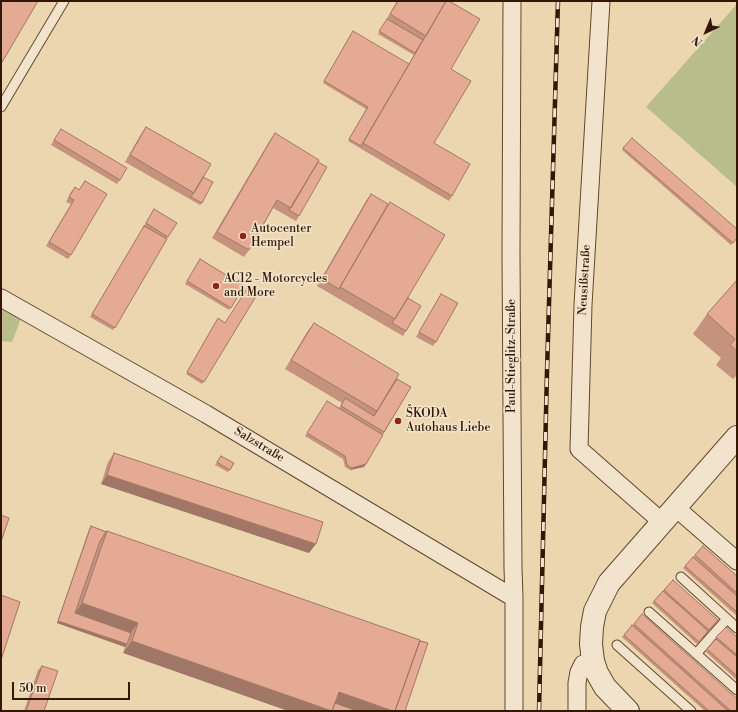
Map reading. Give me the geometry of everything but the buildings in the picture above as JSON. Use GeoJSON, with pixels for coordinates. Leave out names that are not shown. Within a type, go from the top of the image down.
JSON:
{"type":"FeatureCollection","features":[{"type":"Feature","properties":{"kind":"street","name":"Paul-Stieglitz-Straße"},"geometry":{"type":"LineString","coordinates":[[512,1],[511,261],[514,711]]}},
{"type":"Feature","properties":{"kind":"street","name":"Neusißstraße"},"geometry":{"type":"LineString","coordinates":[[601,1],[583,305],[579,449],[669,514]]}},
{"type":"Feature","properties":{"kind":"street","name":"Salzstraße"},"geometry":{"type":"LineString","coordinates":[[1,298],[209,409],[514,598]]}},
{"type":"Feature","properties":{"kind":"street"},"geometry":{"type":"LineString","coordinates":[[628,711],[605,687],[597,673],[593,661],[591,644],[595,611],[609,583],[737,437]]}},
{"type":"Feature","properties":{"kind":"street"},"geometry":{"type":"LineString","coordinates":[[669,514],[737,561]]}},
{"type":"Feature","properties":{"kind":"street"},"geometry":{"type":"LineString","coordinates":[[577,711],[577,683],[579,672],[583,664],[593,661]]}},
{"type":"Feature","properties":{"kind":"lane"},"geometry":{"type":"LineString","coordinates":[[1,107],[64,1]]}},
{"type":"Feature","properties":{"kind":"lane"},"geometry":{"type":"LineString","coordinates":[[681,577],[737,628]]}},
{"type":"Feature","properties":{"kind":"lane"},"geometry":{"type":"LineString","coordinates":[[649,612],[737,690]]}},
{"type":"Feature","properties":{"kind":"lane"},"geometry":{"type":"LineString","coordinates":[[696,654],[727,619]]}},
{"type":"Feature","properties":{"kind":"lane"},"geometry":{"type":"LineString","coordinates":[[617,645],[691,711]]}},
{"type":"Feature","properties":{"kind":"green space"},"geometry":{"type":"Polygon","coordinates":[[[737,4],[737,187],[646,107],[737,4]]]}},
{"type":"Feature","properties":{"kind":"green space"},"geometry":{"type":"Polygon","coordinates":[[[1,304],[22,316],[12,342],[1,341],[1,304]]]}},
{"type":"Feature","properties":{"kind":"railway"},"geometry":{"type":"LineString","coordinates":[[539,711],[558,1]]}},
{"type":"Feature","properties":{"kind":"place","name":"Autocenter Hempel"},"geometry":{"type":"Point","coordinates":[243,236]}},
{"type":"Feature","properties":{"kind":"place","name":"AC12 - Motorcycles and More"},"geometry":{"type":"Point","coordinates":[216,286]}},
{"type":"Feature","properties":{"kind":"place","name":"ŠKODA Autohaus Liebe"},"geometry":{"type":"Point","coordinates":[398,421]}}]}
